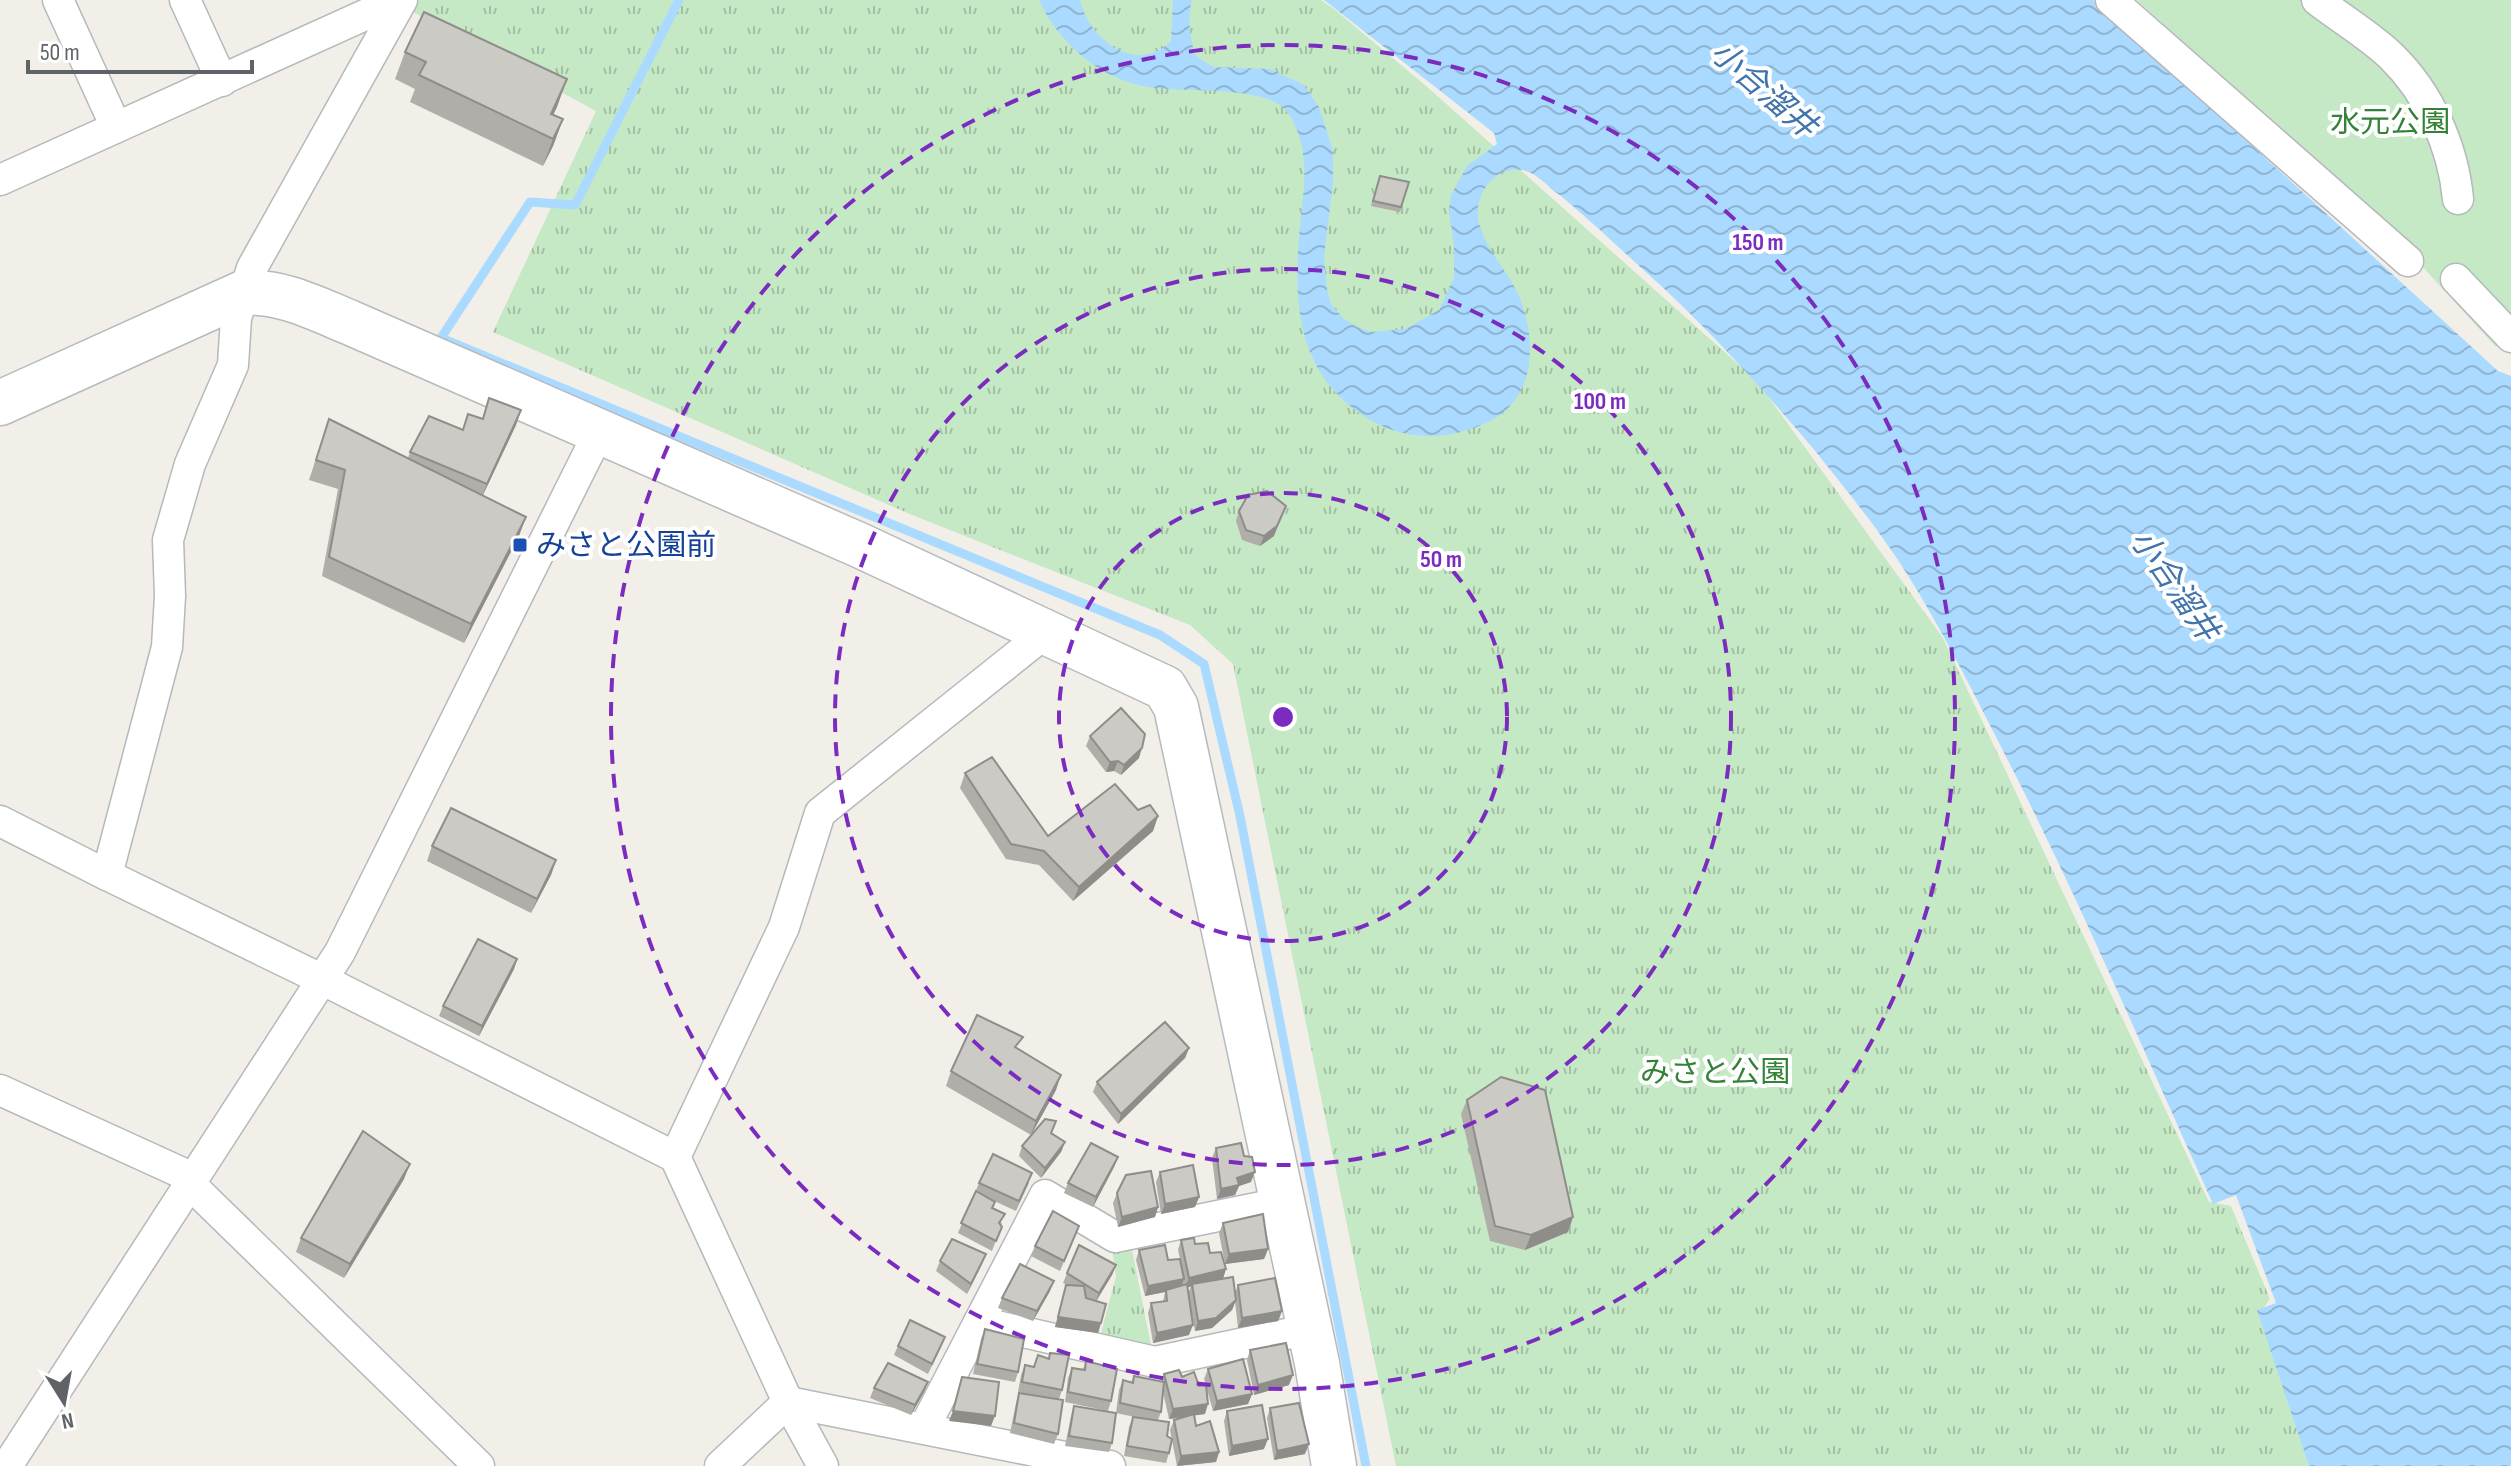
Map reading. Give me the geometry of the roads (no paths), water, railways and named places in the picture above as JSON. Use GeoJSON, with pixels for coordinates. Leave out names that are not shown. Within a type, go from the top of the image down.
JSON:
{"type":"FeatureCollection","features":[{"type":"Feature","properties":{"kind":"street"},"geometry":{"type":"LineString","coordinates":[[58,0],[116,127]]}},
{"type":"Feature","properties":{"kind":"street"},"geometry":{"type":"LineString","coordinates":[[185,0],[222,81]]}},
{"type":"Feature","properties":{"kind":"street"},"geometry":{"type":"LineString","coordinates":[[0,180],[400,0]]}},
{"type":"Feature","properties":{"kind":"street"},"geometry":{"type":"LineString","coordinates":[[107,875],[167,647],[170,596],[168,540],[190,464],[233,365],[236,318],[243,293],[252,268],[400,0]]}},
{"type":"Feature","properties":{"kind":"street"},"geometry":{"type":"LineString","coordinates":[[2111,0],[2408,261]]}},
{"type":"Feature","properties":{"kind":"street"},"geometry":{"type":"LineString","coordinates":[[2317,0],[2390,55],[2418,89],[2444,138],[2458,199]]}},
{"type":"Feature","properties":{"kind":"street"},"geometry":{"type":"LineString","coordinates":[[2456,279],[2511,337]]}},
{"type":"Feature","properties":{"kind":"street"},"geometry":{"type":"LineString","coordinates":[[0,403],[243,293],[262,291],[299,302],[859,545],[1165,688],[1176,707],[1310,1329],[1334,1466]]}},
{"type":"Feature","properties":{"kind":"street"},"geometry":{"type":"LineString","coordinates":[[7,1466],[323,980],[367,898],[599,432]]}},
{"type":"Feature","properties":{"kind":"street"},"geometry":{"type":"LineString","coordinates":[[675,1157],[784,927],[820,813],[1044,634]]}},
{"type":"Feature","properties":{"kind":"street"},"geometry":{"type":"LineString","coordinates":[[0,821],[675,1157],[788,1402],[823,1466]]}},
{"type":"Feature","properties":{"kind":"street"},"geometry":{"type":"LineString","coordinates":[[0,1090],[192,1181],[479,1466]]}},
{"type":"Feature","properties":{"kind":"street"},"geometry":{"type":"LineString","coordinates":[[924,1428],[1045,1195],[1115,1237],[1281,1203]]}},
{"type":"Feature","properties":{"kind":"street"},"geometry":{"type":"LineString","coordinates":[[979,1322],[1155,1362],[1310,1329]]}},
{"type":"Feature","properties":{"kind":"street"},"geometry":{"type":"LineString","coordinates":[[788,1402],[1110,1466]]}},
{"type":"Feature","properties":{"kind":"street"},"geometry":{"type":"LineString","coordinates":[[720,1466],[788,1402]]}},
{"type":"Feature","properties":{"kind":"water","name":"小合溜井"},"geometry":{"type":"Polygon","coordinates":[[[1039,0],[1080,0],[1085,15],[1104,40],[1116,49],[1144,55],[1158,51],[1171,41],[1173,0],[1192,0],[1190,28],[1195,55],[1213,67],[1270,69],[1304,85],[1319,107],[1333,151],[1333,183],[1324,256],[1327,290],[1331,304],[1343,318],[1371,332],[1405,329],[1439,310],[1454,278],[1454,244],[1449,212],[1451,195],[1467,166],[1497,144],[1494,133],[1324,0],[2093,0],[2498,371],[2511,376],[2511,1466],[2309,1466],[2257,1310],[2276,1303],[2236,1195],[2213,1204],[2053,852],[1953,654],[1907,574],[1863,512],[1776,405],[1693,316],[1540,179],[1521,170],[1510,170],[1491,180],[1484,189],[1478,211],[1486,241],[1518,294],[1529,331],[1528,368],[1523,385],[1514,401],[1501,414],[1470,429],[1428,436],[1386,428],[1348,404],[1330,386],[1316,365],[1307,342],[1298,292],[1304,158],[1296,128],[1288,113],[1262,97],[1143,86],[1110,75],[1068,43],[1039,0]]]}},
{"type":"Feature","properties":{"kind":"waterway"},"geometry":{"type":"LineString","coordinates":[[679,0],[575,205],[530,202],[441,338],[1160,635],[1204,664],[1240,816],[1366,1466]]}},
{"type":"Feature","properties":{"kind":"place","name":"みさと公園前"},"geometry":{"type":"Point","coordinates":[520,545]}},
{"type":"Feature","properties":{"kind":"park label","name":"水元公園"},"geometry":{"type":"Point","coordinates":[2390,122]}},
{"type":"Feature","properties":{"kind":"park label","name":"みさと公園"},"geometry":{"type":"Point","coordinates":[1715,1072]}}]}
